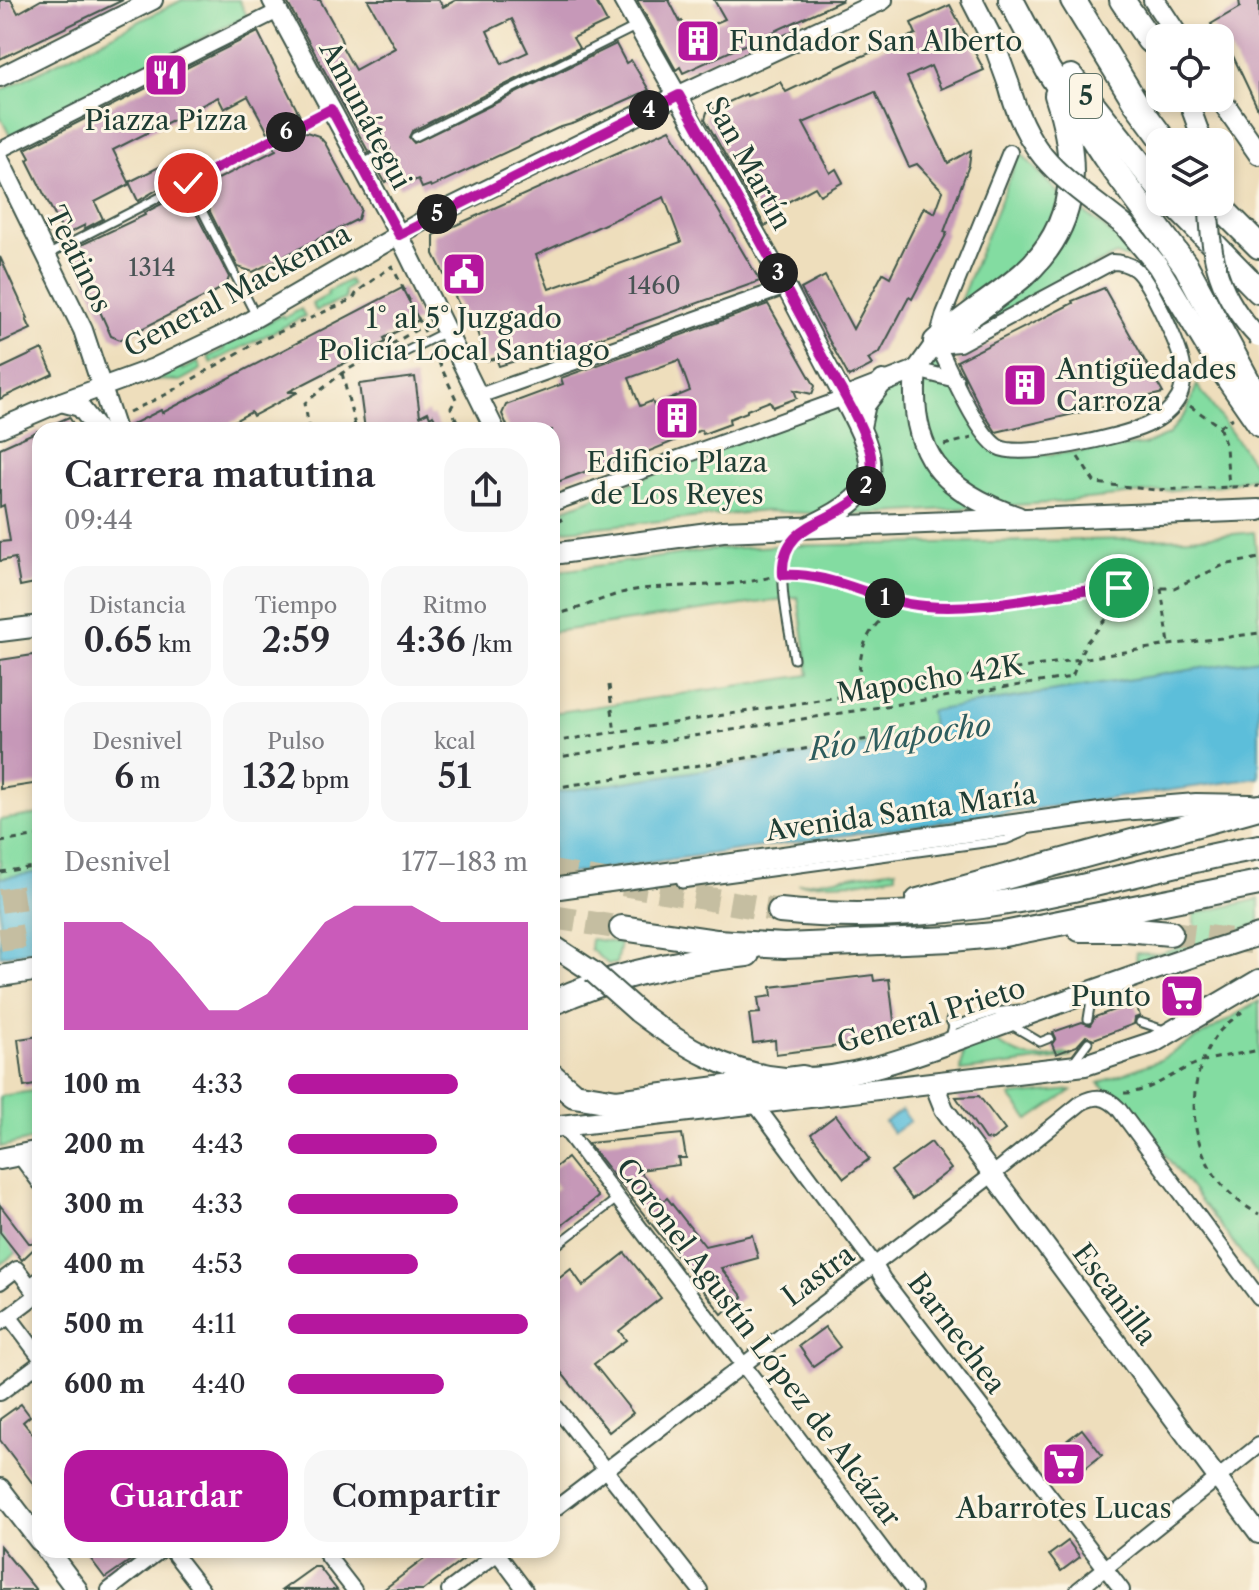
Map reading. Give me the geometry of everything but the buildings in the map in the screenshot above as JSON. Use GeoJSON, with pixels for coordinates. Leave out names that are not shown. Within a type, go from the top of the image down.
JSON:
{"type":"FeatureCollection","features":[{"type":"Feature","properties":{"kind":"highway"},"geometry":{"type":"LineString","coordinates":[[936,342],[1022,275],[1045,250],[1065,215],[1072,176],[1063,112],[1048,70],[1014,0]]}},
{"type":"Feature","properties":{"kind":"highway","name":"5"},"geometry":{"type":"LineString","coordinates":[[1014,0],[1146,172]]}},
{"type":"Feature","properties":{"kind":"highway","name":"5"},"geometry":{"type":"LineString","coordinates":[[1073,0],[1155,128]]}},
{"type":"Feature","properties":{"kind":"highway"},"geometry":{"type":"LineString","coordinates":[[1122,0],[1146,34]]}},
{"type":"Feature","properties":{"kind":"highway"},"geometry":{"type":"LineString","coordinates":[[1048,70],[1105,157],[1176,250],[1259,402]]}},
{"type":"Feature","properties":{"kind":"highway"},"geometry":{"type":"LineString","coordinates":[[1234,206],[1259,228]]}},
{"type":"Feature","properties":{"kind":"highway"},"geometry":{"type":"LineString","coordinates":[[1186,216],[1259,291]]}},
{"type":"Feature","properties":{"kind":"highway"},"geometry":{"type":"LineString","coordinates":[[1229,216],[1259,246]]}},
{"type":"Feature","properties":{"kind":"highway"},"geometry":{"type":"LineString","coordinates":[[850,915],[938,896],[1259,806]]}},
{"type":"Feature","properties":{"kind":"highway"},"geometry":{"type":"LineString","coordinates":[[780,911],[850,915],[983,906],[1070,890],[1259,847]]}},
{"type":"Feature","properties":{"kind":"highway"},"geometry":{"type":"LineString","coordinates":[[622,928],[717,942],[784,946],[952,939],[1022,930],[1259,883]]}},
{"type":"Feature","properties":{"kind":"highway"},"geometry":{"type":"LineString","coordinates":[[1022,930],[1125,929],[1170,933]]}},
{"type":"Feature","properties":{"kind":"highway"},"geometry":{"type":"LineString","coordinates":[[560,998],[587,981],[680,964],[829,946]]}},
{"type":"Feature","properties":{"kind":"highway"},"geometry":{"type":"LineString","coordinates":[[560,1011],[587,981]]}},
{"type":"Feature","properties":{"kind":"highway"},"geometry":{"type":"LineString","coordinates":[[560,1085],[574,1095],[617,1102],[803,1078]]}},
{"type":"Feature","properties":{"kind":"main road"},"geometry":{"type":"LineString","coordinates":[[0,77],[153,0]]}},
{"type":"Feature","properties":{"kind":"main road","name":"San Martín"},"geometry":{"type":"LineString","coordinates":[[623,0],[786,287],[844,398]]}},
{"type":"Feature","properties":{"kind":"main road","name":"General Mackenna"},"geometry":{"type":"LineString","coordinates":[[0,428],[154,368],[256,317],[399,235],[679,95],[883,0]]}},
{"type":"Feature","properties":{"kind":"main road"},"geometry":{"type":"LineString","coordinates":[[972,0],[993,41],[1019,120],[1029,138],[1047,164],[1125,226],[1158,266],[1223,374],[1259,426]]}},
{"type":"Feature","properties":{"kind":"main road"},"geometry":{"type":"LineString","coordinates":[[1130,0],[1146,30]]}},
{"type":"Feature","properties":{"kind":"main road"},"geometry":{"type":"LineString","coordinates":[[1154,0],[1170,24]]}},
{"type":"Feature","properties":{"kind":"main road","name":"Amunátegui"},"geometry":{"type":"LineString","coordinates":[[275,6],[399,235],[491,422]]}},
{"type":"Feature","properties":{"kind":"main road"},"geometry":{"type":"LineString","coordinates":[[1230,112],[1259,154]]}},
{"type":"Feature","properties":{"kind":"main road","name":"Teatinos"},"geometry":{"type":"LineString","coordinates":[[0,161],[83,330],[102,388],[119,422]]}},
{"type":"Feature","properties":{"kind":"main road"},"geometry":{"type":"LineString","coordinates":[[1210,216],[1213,262],[1234,309],[1258,338]]}},
{"type":"Feature","properties":{"kind":"main road"},"geometry":{"type":"LineString","coordinates":[[936,342],[916,370],[915,416],[925,450],[940,473],[960,490],[990,506],[1030,521]]}},
{"type":"Feature","properties":{"kind":"main road"},"geometry":{"type":"LineString","coordinates":[[807,528],[847,506],[868,482],[871,455],[844,398],[916,370]]}},
{"type":"Feature","properties":{"kind":"main road"},"geometry":{"type":"LineString","coordinates":[[860,427],[865,404],[883,381]]}},
{"type":"Feature","properties":{"kind":"main road"},"geometry":{"type":"LineString","coordinates":[[61,402],[80,407],[92,422]]}},
{"type":"Feature","properties":{"kind":"main road"},"geometry":{"type":"LineString","coordinates":[[560,550],[723,531],[1259,510]]}},
{"type":"Feature","properties":{"kind":"main road"},"geometry":{"type":"LineString","coordinates":[[0,631],[32,627]]}},
{"type":"Feature","properties":{"kind":"main road","name":"Avenida Santa María"},"geometry":{"type":"LineString","coordinates":[[560,888],[1162,806],[1259,806]]}},
{"type":"Feature","properties":{"kind":"main road","name":"General Prieto"},"geometry":{"type":"LineString","coordinates":[[560,953],[587,981],[680,1042],[713,1059],[765,1075],[803,1078],[861,1070],[927,1050],[950,1028],[1007,1022],[1259,935]]}},
{"type":"Feature","properties":{"kind":"main road"},"geometry":{"type":"LineString","coordinates":[[0,976],[32,971]]}},
{"type":"Feature","properties":{"kind":"main road","name":"General Prieto"},"geometry":{"type":"LineString","coordinates":[[560,1126],[1070,1067],[1115,1057],[1173,1033],[1259,980]]}},
{"type":"Feature","properties":{"kind":"main road"},"geometry":{"type":"LineString","coordinates":[[941,1082],[948,1063],[950,1028]]}},
{"type":"Feature","properties":{"kind":"main road","name":"Escanilla"},"geometry":{"type":"LineString","coordinates":[[941,1082],[938,1094],[941,1105],[1259,1534]]}},
{"type":"Feature","properties":{"kind":"main road"},"geometry":{"type":"LineString","coordinates":[[9,1157],[32,1153]]}},
{"type":"Feature","properties":{"kind":"main road"},"geometry":{"type":"LineString","coordinates":[[0,1489],[32,1531]]}},
{"type":"Feature","properties":{"kind":"main road"},"geometry":{"type":"LineString","coordinates":[[53,1558],[77,1590]]}},
{"type":"Feature","properties":{"kind":"street"},"geometry":{"type":"LineString","coordinates":[[0,150],[275,6]]}},
{"type":"Feature","properties":{"kind":"street"},"geometry":{"type":"LineString","coordinates":[[936,342],[959,344],[1098,269],[1112,262],[1121,262],[1135,269],[1145,280],[1179,351],[1184,374],[1178,398],[1162,417],[1146,426],[1070,444],[1019,452],[997,446],[985,434],[936,342],[944,314],[1010,152]]}},
{"type":"Feature","properties":{"kind":"street"},"geometry":{"type":"LineString","coordinates":[[479,396],[786,287]]}},
{"type":"Feature","properties":{"kind":"street"},"geometry":{"type":"LineString","coordinates":[[916,370],[956,380]]}},
{"type":"Feature","properties":{"kind":"street"},"geometry":{"type":"LineString","coordinates":[[560,501],[844,398]]}},
{"type":"Feature","properties":{"kind":"street","name":"Lastra"},"geometry":{"type":"LineString","coordinates":[[560,1505],[1087,1100],[1103,1098],[1118,1108]]}},
{"type":"Feature","properties":{"kind":"street","name":"Barnechea"},"geometry":{"type":"LineString","coordinates":[[755,1104],[883,1279],[1122,1590]]}},
{"type":"Feature","properties":{"kind":"street"},"geometry":{"type":"LineString","coordinates":[[1118,1108],[1259,1298]]}},
{"type":"Feature","properties":{"kind":"street","name":"Coronel Agustín López de Alcázar"},"geometry":{"type":"LineString","coordinates":[[560,1128],[618,1198],[913,1590]]}},
{"type":"Feature","properties":{"kind":"street"},"geometry":{"type":"LineString","coordinates":[[9,1157],[32,1176]]}},
{"type":"Feature","properties":{"kind":"street"},"geometry":{"type":"LineString","coordinates":[[0,1282],[17,1269],[32,1280]]}},
{"type":"Feature","properties":{"kind":"street"},"geometry":{"type":"LineString","coordinates":[[32,1299],[5,1320],[32,1349]]}},
{"type":"Feature","properties":{"kind":"street"},"geometry":{"type":"LineString","coordinates":[[0,1393],[32,1369]]}},
{"type":"Feature","properties":{"kind":"street"},"geometry":{"type":"LineString","coordinates":[[560,1412],[700,1590]]}},
{"type":"Feature","properties":{"kind":"street"},"geometry":{"type":"LineString","coordinates":[[1078,1590],[1259,1445]]}},
{"type":"Feature","properties":{"kind":"street"},"geometry":{"type":"LineString","coordinates":[[109,1590],[151,1558]]}},
{"type":"Feature","properties":{"kind":"street"},"geometry":{"type":"LineString","coordinates":[[177,1558],[202,1590]]}},
{"type":"Feature","properties":{"kind":"street"},"geometry":{"type":"LineString","coordinates":[[329,1558],[354,1590]]}},
{"type":"Feature","properties":{"kind":"street"},"geometry":{"type":"LineString","coordinates":[[449,1590],[489,1558]]}},
{"type":"Feature","properties":{"kind":"street"},"geometry":{"type":"LineString","coordinates":[[503,1558],[525,1590]]}},
{"type":"Feature","properties":{"kind":"lane"},"geometry":{"type":"LineString","coordinates":[[415,137],[638,26]]}},
{"type":"Feature","properties":{"kind":"lane"},"geometry":{"type":"LineString","coordinates":[[47,255],[331,109]]}},
{"type":"Feature","properties":{"kind":"lane"},"geometry":{"type":"LineString","coordinates":[[361,164],[385,152]]}},
{"type":"Feature","properties":{"kind":"lane"},"geometry":{"type":"LineString","coordinates":[[188,183],[256,317]]}},
{"type":"Feature","properties":{"kind":"lane"},"geometry":{"type":"LineString","coordinates":[[399,355],[447,331]]}},
{"type":"Feature","properties":{"kind":"lane"},"geometry":{"type":"LineString","coordinates":[[794,659],[783,575],[788,543],[807,528]]}},
{"type":"Feature","properties":{"kind":"lane"},"geometry":{"type":"LineString","coordinates":[[1088,1019],[1092,992]]}},
{"type":"Feature","properties":{"kind":"lane"},"geometry":{"type":"LineString","coordinates":[[950,1028],[994,1012],[1016,1009],[1038,1011]]}},
{"type":"Feature","properties":{"kind":"lane"},"geometry":{"type":"LineString","coordinates":[[1007,1022],[1040,1042],[1050,1038]]}},
{"type":"Feature","properties":{"kind":"lane"},"geometry":{"type":"LineString","coordinates":[[1140,1022],[1173,1033]]}},
{"type":"Feature","properties":{"kind":"lane"},"geometry":{"type":"LineString","coordinates":[[1070,1067],[1088,1042]]}},
{"type":"Feature","properties":{"kind":"lane"},"geometry":{"type":"LineString","coordinates":[[560,1243],[618,1198]]}},
{"type":"Feature","properties":{"kind":"path"},"geometry":{"type":"LineString","coordinates":[[121,422],[195,375],[257,342],[353,299],[357,292],[392,266]]}},
{"type":"Feature","properties":{"kind":"path"},"geometry":{"type":"LineString","coordinates":[[308,422],[305,403],[342,373],[423,326]]}},
{"type":"Feature","properties":{"kind":"path"},"geometry":{"type":"LineString","coordinates":[[342,373],[354,422]]}},
{"type":"Feature","properties":{"kind":"path"},"geometry":{"type":"LineString","coordinates":[[1178,398],[1219,426],[1226,447],[1229,487]]}},
{"type":"Feature","properties":{"kind":"path"},"geometry":{"type":"LineString","coordinates":[[925,450],[985,434]]}},
{"type":"Feature","properties":{"kind":"path"},"geometry":{"type":"LineString","coordinates":[[1070,444],[1095,483],[1155,490],[1259,486]]}},
{"type":"Feature","properties":{"kind":"path"},"geometry":{"type":"LineString","coordinates":[[560,613],[625,592],[737,585],[783,575],[815,577],[900,603],[979,606],[1074,592],[1179,587],[1224,565],[1258,557]]}},
{"type":"Feature","properties":{"kind":"path","name":"Mapocho 42K"},"geometry":{"type":"LineString","coordinates":[[560,757],[1072,677],[1093,633],[1122,601],[1127,588]]}},
{"type":"Feature","properties":{"kind":"path"},"geometry":{"type":"LineString","coordinates":[[1161,588],[1169,645]]}},
{"type":"Feature","properties":{"kind":"path"},"geometry":{"type":"LineString","coordinates":[[859,695],[859,666],[865,640],[875,624],[900,603]]}},
{"type":"Feature","properties":{"kind":"path"},"geometry":{"type":"LineString","coordinates":[[560,741],[1259,633]]}},
{"type":"Feature","properties":{"kind":"path"},"geometry":{"type":"LineString","coordinates":[[609,685],[615,734]]}},
{"type":"Feature","properties":{"kind":"path"},"geometry":{"type":"LineString","coordinates":[[560,787],[927,730]]}},
{"type":"Feature","properties":{"kind":"path"},"geometry":{"type":"LineString","coordinates":[[0,842],[32,837]]}},
{"type":"Feature","properties":{"kind":"path"},"geometry":{"type":"LineString","coordinates":[[0,872],[32,867]]}},
{"type":"Feature","properties":{"kind":"path"},"geometry":{"type":"LineString","coordinates":[[1250,1008],[1216,1035],[1195,1087],[1192,1116],[1201,1149],[1227,1191],[1242,1205],[1259,1214]]}},
{"type":"Feature","properties":{"kind":"path"},"geometry":{"type":"LineString","coordinates":[[1118,1108],[1113,1092],[1140,1093],[1168,1076],[1203,1061],[1259,1050]]}},
{"type":"Feature","properties":{"kind":"green space"},"geometry":{"type":"Polygon","coordinates":[[[182,0],[239,0],[247,16],[10,136],[0,116],[0,91],[182,0]]]}},
{"type":"Feature","properties":{"kind":"green space"},"geometry":{"type":"Polygon","coordinates":[[[1020,152],[1061,196],[1054,216],[1045,233],[1021,262],[960,310],[957,309],[1020,152]]]}},
{"type":"Feature","properties":{"kind":"green space"},"geometry":{"type":"Polygon","coordinates":[[[1075,206],[1110,232],[1141,265],[1136,260],[1116,255],[1033,294],[1002,315],[953,341],[1075,206]]]}},
{"type":"Feature","properties":{"kind":"green space"},"geometry":{"type":"Polygon","coordinates":[[[1141,265],[1155,285],[1177,322],[1174,323],[1141,265]]]}},
{"type":"Feature","properties":{"kind":"green space"},"geometry":{"type":"Polygon","coordinates":[[[349,280],[352,285],[345,291],[345,299],[316,311],[312,304],[349,280]]]}},
{"type":"Feature","properties":{"kind":"green space"},"geometry":{"type":"Polygon","coordinates":[[[301,309],[305,316],[211,363],[208,357],[224,349],[223,345],[282,315],[284,318],[301,309]]]}},
{"type":"Feature","properties":{"kind":"green space"},"geometry":{"type":"Polygon","coordinates":[[[944,356],[979,429],[1025,457],[1144,445],[1168,435],[1186,413],[1197,385],[1259,471],[1259,476],[1221,485],[1049,503],[850,515],[765,511],[560,531],[560,511],[915,372],[944,356]]]}},
{"type":"Feature","properties":{"kind":"green space"},"geometry":{"type":"Polygon","coordinates":[[[198,362],[201,369],[180,381],[155,380],[181,366],[183,370],[198,362]]]}},
{"type":"Feature","properties":{"kind":"green space"},"geometry":{"type":"Polygon","coordinates":[[[1254,532],[1259,579],[1259,777],[560,874],[560,712],[809,675],[798,597],[560,631],[560,571],[718,549],[1190,538],[1254,532]]]}},
{"type":"Feature","properties":{"kind":"green space"},"geometry":{"type":"Polygon","coordinates":[[[32,815],[32,950],[0,955],[0,820],[32,815]]]}},
{"type":"Feature","properties":{"kind":"green space"},"geometry":{"type":"Polygon","coordinates":[[[896,869],[896,875],[856,882],[798,884],[896,869]]]}},
{"type":"Feature","properties":{"kind":"green space"},"geometry":{"type":"Polygon","coordinates":[[[1259,899],[1259,924],[1137,966],[1136,953],[1159,954],[1181,947],[1196,929],[1194,914],[1259,899]]]}},
{"type":"Feature","properties":{"kind":"green space"},"geometry":{"type":"Polygon","coordinates":[[[591,939],[620,943],[616,964],[608,964],[590,949],[591,939]]]}},
{"type":"Feature","properties":{"kind":"green space"},"geometry":{"type":"Polygon","coordinates":[[[1259,1001],[1259,1276],[1124,1102],[1098,1083],[1160,1060],[1259,1001]]]}},
{"type":"Feature","properties":{"kind":"green space"},"geometry":{"type":"Polygon","coordinates":[[[987,1040],[1028,1057],[1067,1054],[1071,1057],[961,1071],[963,1050],[987,1040]]]}},
{"type":"Feature","properties":{"kind":"green space"},"geometry":{"type":"Polygon","coordinates":[[[1073,1090],[1029,1120],[1010,1096],[1073,1090]]]}},
{"type":"Feature","properties":{"kind":"green space"},"geometry":{"type":"Polygon","coordinates":[[[32,1091],[32,1140],[0,1147],[0,1096],[32,1091]]]}},
{"type":"Feature","properties":{"kind":"green space"},"geometry":{"type":"Polygon","coordinates":[[[0,1229],[17,1252],[0,1265],[0,1229]]]}},
{"type":"Feature","properties":{"kind":"water"},"geometry":{"type":"Polygon","coordinates":[[[1259,659],[1259,778],[560,875],[560,792],[933,735],[930,711],[1259,659]]]}},
{"type":"Feature","properties":{"kind":"water"},"geometry":{"type":"Polygon","coordinates":[[[32,873],[32,951],[0,956],[0,878],[32,873]]]}},
{"type":"Feature","properties":{"kind":"water"},"geometry":{"type":"Polygon","coordinates":[[[902,1110],[910,1121],[893,1133],[885,1122],[902,1110]]]}},
{"type":"Feature","properties":{"kind":"tunnel"},"geometry":{"type":"LineString","coordinates":[[560,873],[780,911]]}},
{"type":"Feature","properties":{"kind":"tunnel"},"geometry":{"type":"LineString","coordinates":[[0,901],[32,896]]}},
{"type":"Feature","properties":{"kind":"tunnel"},"geometry":{"type":"LineString","coordinates":[[560,918],[622,928]]}},
{"type":"Feature","properties":{"kind":"tunnel"},"geometry":{"type":"LineString","coordinates":[[1170,933],[1251,942]]}},
{"type":"Feature","properties":{"kind":"tunnel"},"geometry":{"type":"LineString","coordinates":[[0,940],[32,935]]}},
{"type":"Feature","properties":{"kind":"place","name":"Fundador San Alberto"},"geometry":{"type":"Point","coordinates":[698,41]}},
{"type":"Feature","properties":{"kind":"place","name":"Piazza Pizza"},"geometry":{"type":"Point","coordinates":[166,75]}},
{"type":"Feature","properties":{"kind":"place","name":"1° al 5° Juzgado Policía Local Santiago"},"geometry":{"type":"Point","coordinates":[464,274]}},
{"type":"Feature","properties":{"kind":"place","name":"Antigüedades Carroza"},"geometry":{"type":"Point","coordinates":[1025,385]}},
{"type":"Feature","properties":{"kind":"place","name":"Edificio Plaza de Los Reyes"},"geometry":{"type":"Point","coordinates":[677,418]}},
{"type":"Feature","properties":{"kind":"place","name":"Punto"},"geometry":{"type":"Point","coordinates":[1182,996]}},
{"type":"Feature","properties":{"kind":"place","name":"Abarrotes Lucas"},"geometry":{"type":"Point","coordinates":[1064,1464]}},
{"type":"Feature","properties":{"kind":"route"},"geometry":{"type":"LineString","coordinates":[[188,183],[331,109],[399,235],[679,95],[786,287],[860,427],[871,455],[868,482],[857,498],[788,543],[783,575],[815,577],[900,603],[948,607],[979,606],[1119,588]]}},
{"type":"Feature","properties":{"kind":"water label","name":"Río Mapocho"},"geometry":{"type":"Point","coordinates":[900,737]}}]}
